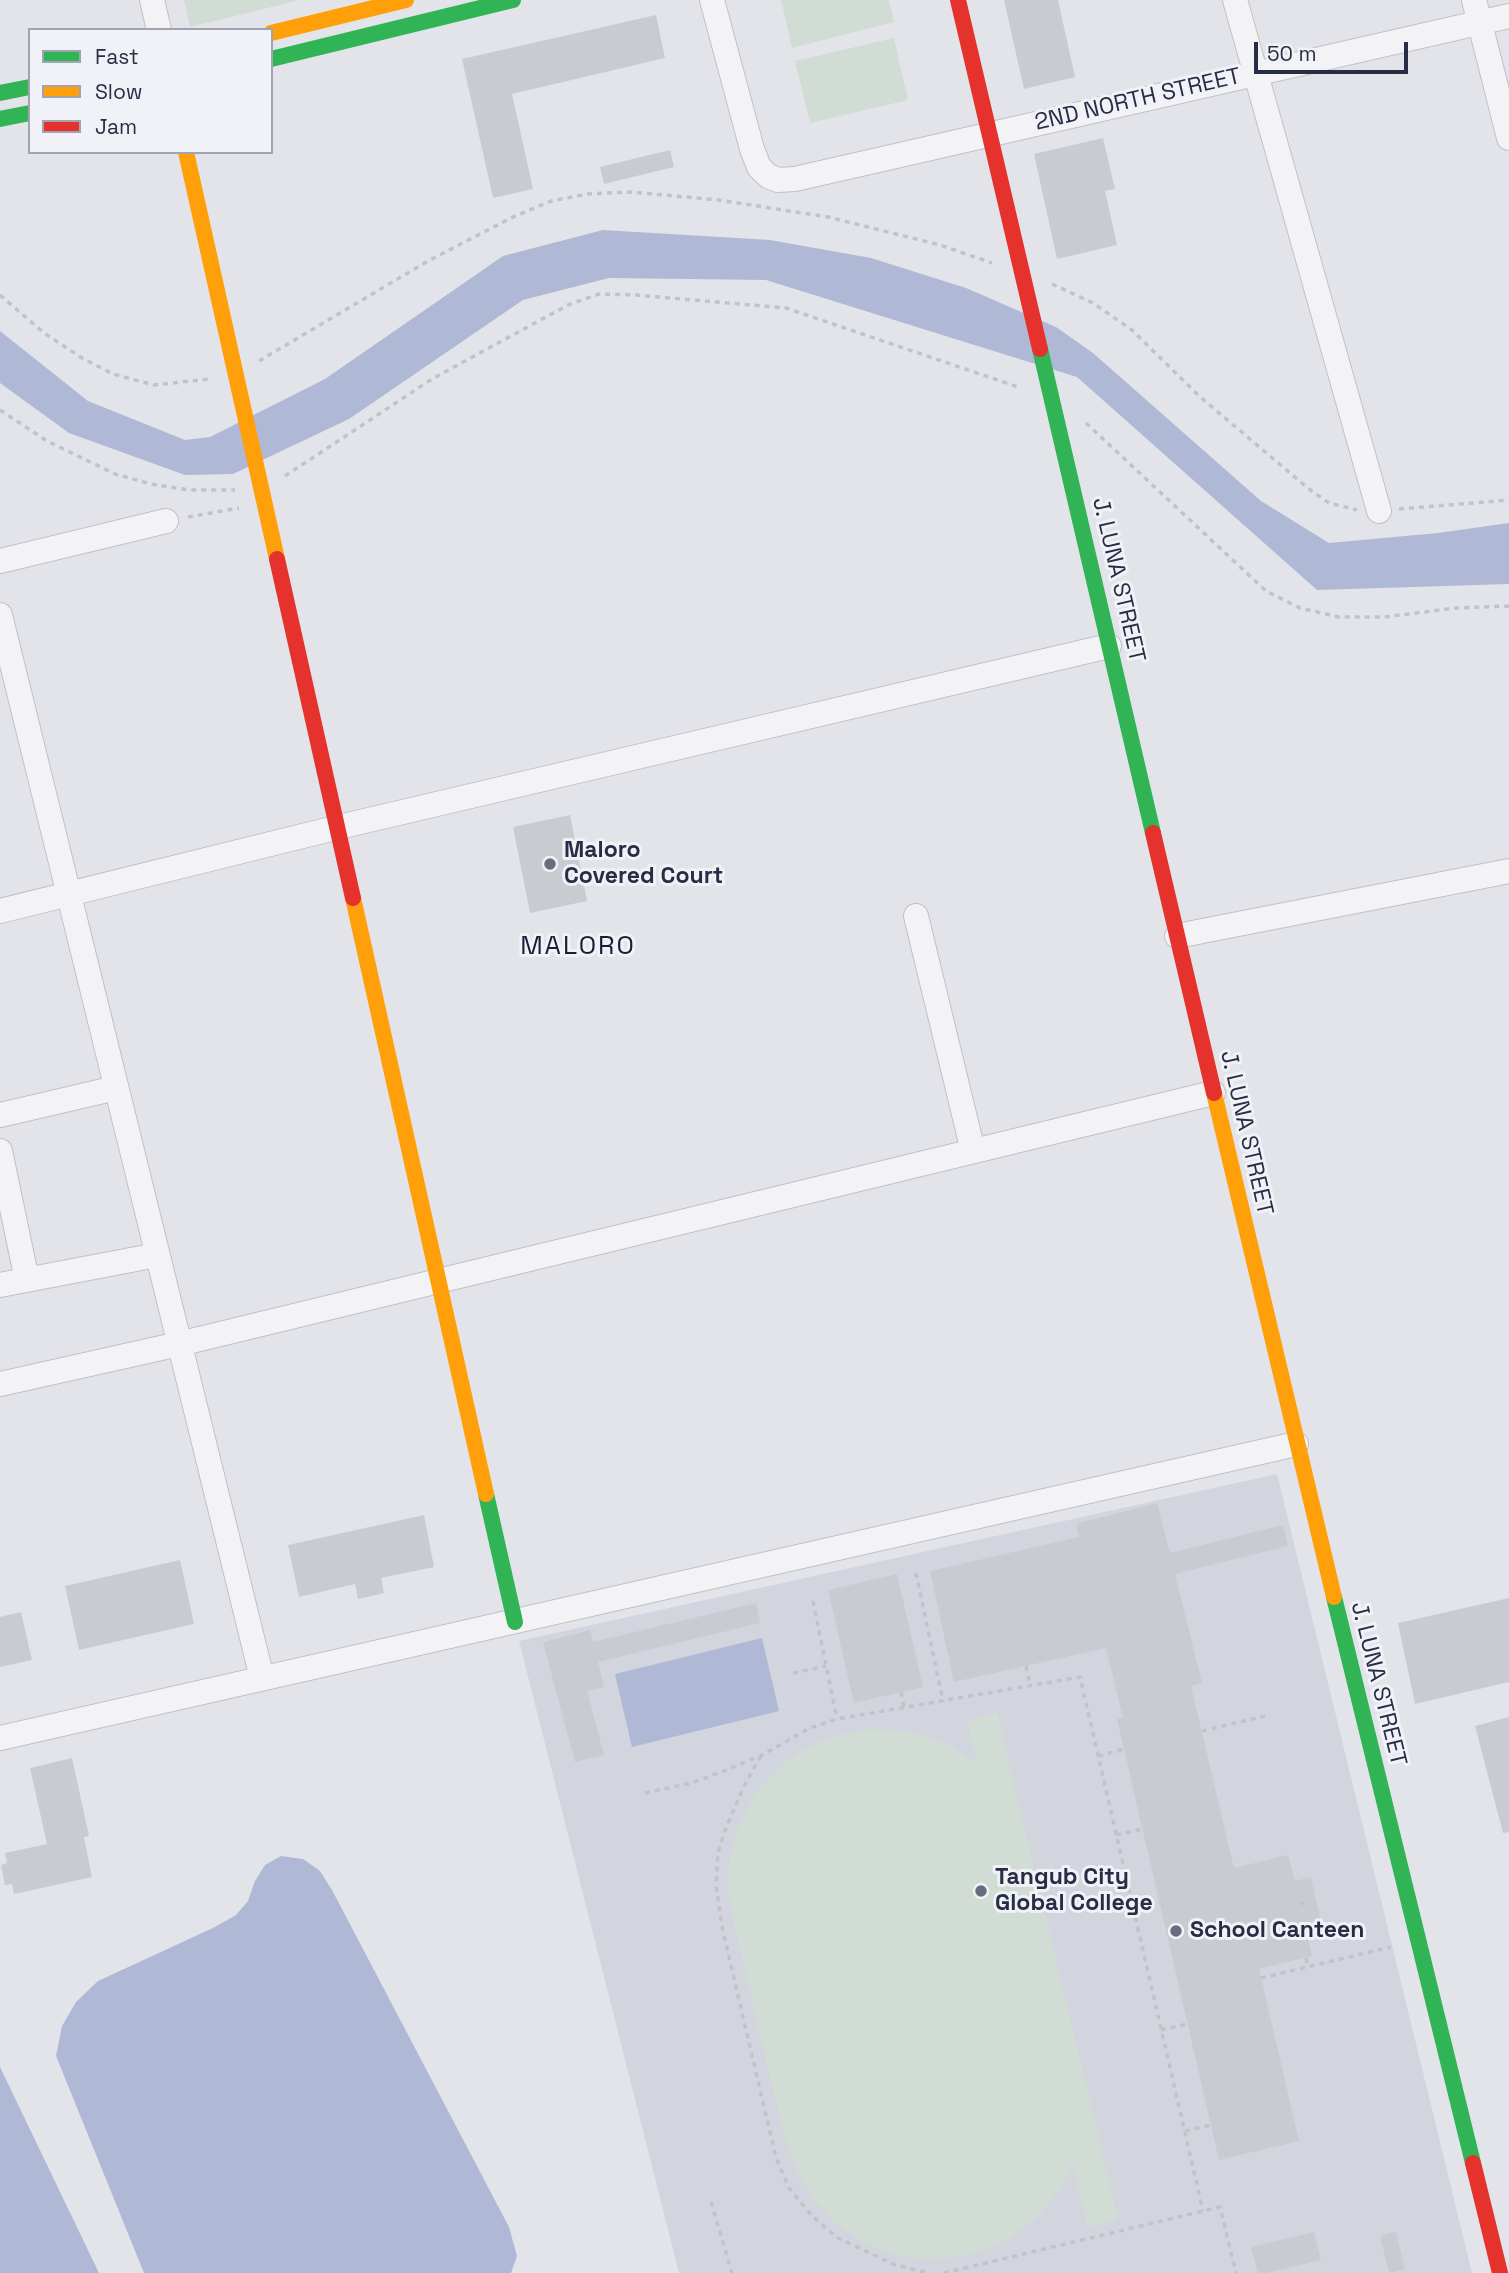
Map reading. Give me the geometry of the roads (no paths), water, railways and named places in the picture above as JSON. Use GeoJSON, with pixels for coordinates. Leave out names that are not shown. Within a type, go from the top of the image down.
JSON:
{"type":"FeatureCollection","features":[{"type":"Feature","properties":{"kind":"street"},"geometry":{"type":"LineString","coordinates":[[152,0],[159,28]]}},
{"type":"Feature","properties":{"kind":"street"},"geometry":{"type":"LineString","coordinates":[[273,33],[406,0]]}},
{"type":"Feature","properties":{"kind":"street"},"geometry":{"type":"LineString","coordinates":[[273,59],[513,0]]}},
{"type":"Feature","properties":{"kind":"street","name":"2ND NORTH STREET"},"geometry":{"type":"LineString","coordinates":[[712,0],[751,149],[759,167],[768,176],[778,180],[795,179],[1256,74],[1478,12],[1509,16]]}},
{"type":"Feature","properties":{"kind":"street","name":"J. LUNA STREET"},"geometry":{"type":"LineString","coordinates":[[958,0],[1296,1444],[1500,2273]]}},
{"type":"Feature","properties":{"kind":"street"},"geometry":{"type":"LineString","coordinates":[[1235,0],[1379,511]]}},
{"type":"Feature","properties":{"kind":"street"},"geometry":{"type":"LineString","coordinates":[[1478,12],[1509,138]]}},
{"type":"Feature","properties":{"kind":"street"},"geometry":{"type":"LineString","coordinates":[[0,93],[28,87]]}},
{"type":"Feature","properties":{"kind":"street"},"geometry":{"type":"LineString","coordinates":[[0,119],[28,113]]}},
{"type":"Feature","properties":{"kind":"street"},"geometry":{"type":"LineString","coordinates":[[186,154],[515,1622]]}},
{"type":"Feature","properties":{"kind":"street"},"geometry":{"type":"LineString","coordinates":[[0,561],[166,521]]}},
{"type":"Feature","properties":{"kind":"street"},"geometry":{"type":"LineString","coordinates":[[0,615],[5,657],[68,895],[262,1678]]}},
{"type":"Feature","properties":{"kind":"street"},"geometry":{"type":"LineString","coordinates":[[0,911],[339,827],[1109,646]]}},
{"type":"Feature","properties":{"kind":"street"},"geometry":{"type":"LineString","coordinates":[[1177,936],[1509,871]]}},
{"type":"Feature","properties":{"kind":"street"},"geometry":{"type":"LineString","coordinates":[[916,916],[973,1151]]}},
{"type":"Feature","properties":{"kind":"street"},"geometry":{"type":"LineString","coordinates":[[0,1115],[116,1088]]}},
{"type":"Feature","properties":{"kind":"street"},"geometry":{"type":"LineString","coordinates":[[0,1384],[179,1344],[1213,1093]]}},
{"type":"Feature","properties":{"kind":"street"},"geometry":{"type":"LineString","coordinates":[[0,1151],[27,1280]]}},
{"type":"Feature","properties":{"kind":"street"},"geometry":{"type":"LineString","coordinates":[[0,1285],[157,1255]]}},
{"type":"Feature","properties":{"kind":"street"},"geometry":{"type":"LineString","coordinates":[[0,1738],[1296,1444]]}},
{"type":"Feature","properties":{"kind":"water"},"geometry":{"type":"Polygon","coordinates":[[[603,230],[770,240],[871,258],[966,288],[1056,327],[1093,353],[1261,501],[1329,543],[1509,523],[1509,584],[1317,590],[1077,377],[766,280],[609,278],[523,300],[349,419],[233,474],[185,475],[69,433],[0,383],[0,331],[88,401],[185,440],[210,437],[325,379],[503,256],[603,230]]]}},
{"type":"Feature","properties":{"kind":"water"},"geometry":{"type":"Polygon","coordinates":[[[762,1638],[779,1711],[632,1747],[615,1674],[762,1638]]]}},
{"type":"Feature","properties":{"kind":"water"},"geometry":{"type":"Polygon","coordinates":[[[281,1856],[303,1859],[320,1871],[332,1890],[509,2227],[517,2256],[511,2273],[144,2273],[56,2056],[62,2026],[76,2002],[98,1981],[236,1915],[248,1901],[255,1881],[265,1865],[281,1856]]]}},
{"type":"Feature","properties":{"kind":"water"},"geometry":{"type":"Polygon","coordinates":[[[0,2067],[99,2273],[0,2273],[0,2067]]]}},
{"type":"Feature","properties":{"kind":"place","name":"Maloro Covered Court"},"geometry":{"type":"Point","coordinates":[550,864]}},
{"type":"Feature","properties":{"kind":"place","name":"Tangub City Global College"},"geometry":{"type":"Point","coordinates":[981,1891]}},
{"type":"Feature","properties":{"kind":"place","name":"School Canteen"},"geometry":{"type":"Point","coordinates":[1176,1931]}},
{"type":"Feature","properties":{"kind":"district","name":"MALORO"},"geometry":{"type":"Point","coordinates":[578,947]}}]}
